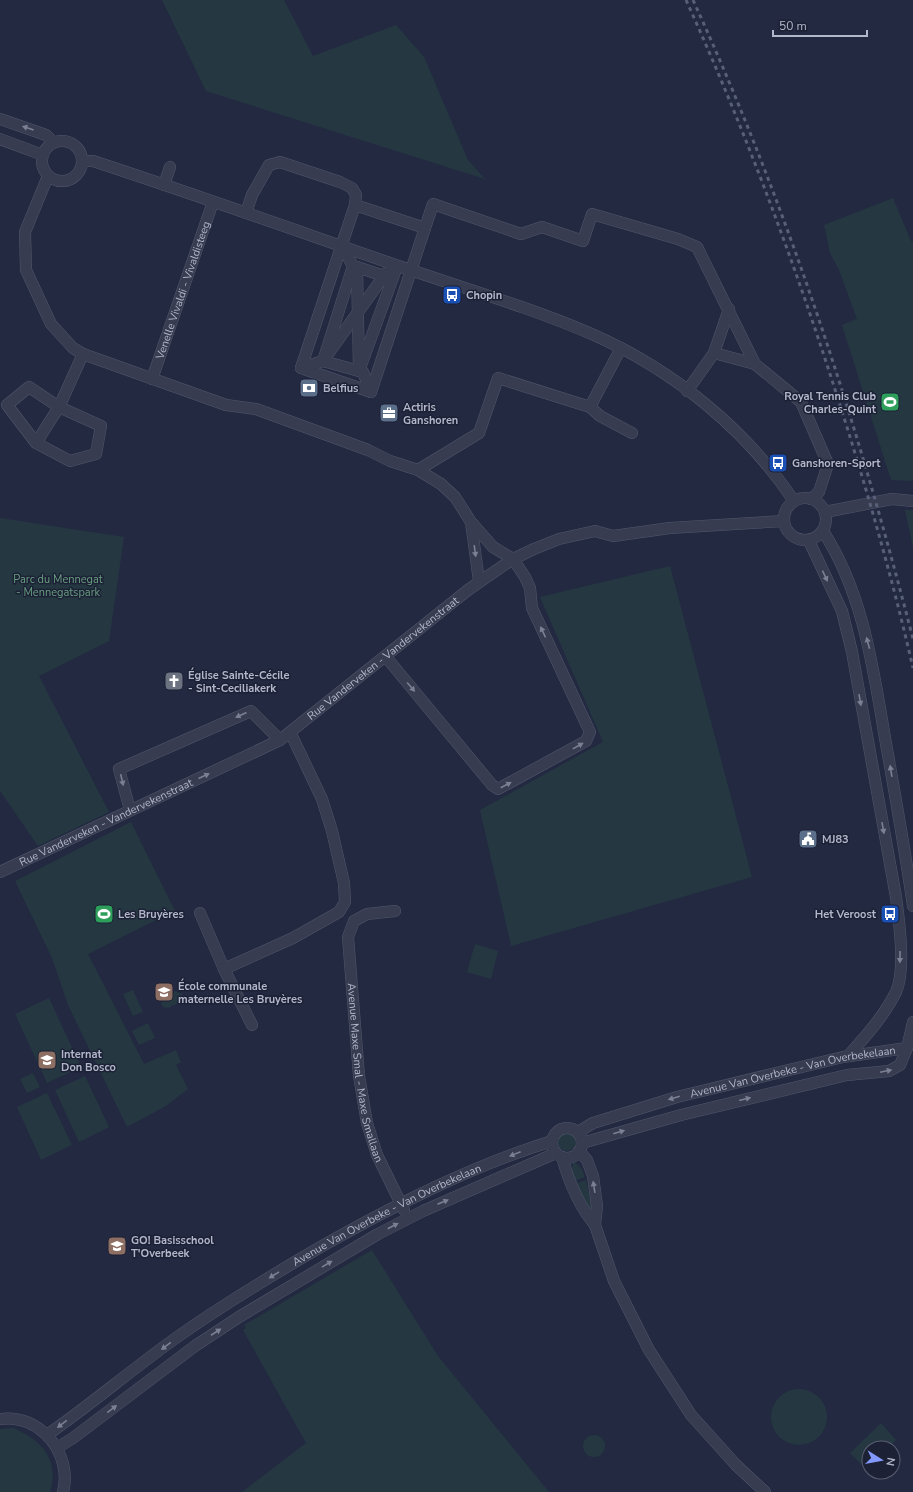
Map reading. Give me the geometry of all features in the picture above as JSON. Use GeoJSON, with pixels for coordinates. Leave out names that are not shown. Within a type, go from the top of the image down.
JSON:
{"type":"FeatureCollection","features":[{"type":"Feature","properties":{"kind":"street"},"geometry":{"type":"LineString","coordinates":[[0,119],[46,134],[54,142]]}},
{"type":"Feature","properties":{"kind":"street"},"geometry":{"type":"LineString","coordinates":[[0,139],[43,155]]}},
{"type":"Feature","properties":{"kind":"street"},"geometry":{"type":"LineString","coordinates":[[61,141],[74,145],[79,151],[82,162],[78,172],[68,180],[61,181],[48,176],[44,170],[42,162],[43,155],[45,150],[54,142],[61,141]]}},
{"type":"Feature","properties":{"kind":"street"},"geometry":{"type":"LineString","coordinates":[[82,162],[93,161],[164,184],[246,214],[558,321],[621,348],[661,372],[687,391],[738,434],[775,475],[794,501]]}},
{"type":"Feature","properties":{"kind":"street"},"geometry":{"type":"LineString","coordinates":[[246,214],[252,195],[269,165],[280,162],[340,182],[352,188],[356,195],[355,205],[342,246],[301,368]]}},
{"type":"Feature","properties":{"kind":"street"},"geometry":{"type":"LineString","coordinates":[[164,184],[170,167]]}},
{"type":"Feature","properties":{"kind":"street"},"geometry":{"type":"LineString","coordinates":[[48,176],[25,232],[26,270],[51,324],[73,348],[83,354],[226,405],[256,409],[368,450],[390,461],[418,470],[441,484],[455,497],[471,522],[493,547],[514,559],[525,577],[530,588],[532,608],[590,732],[586,742],[498,789],[492,785],[386,657]]}},
{"type":"Feature","properties":{"kind":"street","name":"Venelle Vivaldi - Vivaldisteeg"},"geometry":{"type":"LineString","coordinates":[[152,379],[213,202]]}},
{"type":"Feature","properties":{"kind":"street"},"geometry":{"type":"LineString","coordinates":[[371,392],[433,204],[522,234],[542,227],[583,241],[592,214],[678,239],[697,247],[755,364]]}},
{"type":"Feature","properties":{"kind":"street"},"geometry":{"type":"LineString","coordinates":[[355,205],[425,228]]}},
{"type":"Feature","properties":{"kind":"street"},"geometry":{"type":"LineString","coordinates":[[342,246],[355,266],[359,371]]}},
{"type":"Feature","properties":{"kind":"street"},"geometry":{"type":"LineString","coordinates":[[355,266],[390,275]]}},
{"type":"Feature","properties":{"kind":"street"},"geometry":{"type":"LineString","coordinates":[[323,361],[355,266]]}},
{"type":"Feature","properties":{"kind":"street"},"geometry":{"type":"LineString","coordinates":[[323,361],[356,314],[390,275]]}},
{"type":"Feature","properties":{"kind":"street"},"geometry":{"type":"LineString","coordinates":[[359,371],[390,275]]}},
{"type":"Feature","properties":{"kind":"street"},"geometry":{"type":"LineString","coordinates":[[687,391],[714,353],[729,309]]}},
{"type":"Feature","properties":{"kind":"street"},"geometry":{"type":"LineString","coordinates":[[590,407],[621,348]]}},
{"type":"Feature","properties":{"kind":"street"},"geometry":{"type":"LineString","coordinates":[[714,353],[755,364],[801,402],[828,464],[819,492],[811,498]]}},
{"type":"Feature","properties":{"kind":"street"},"geometry":{"type":"LineString","coordinates":[[36,444],[59,407],[83,354]]}},
{"type":"Feature","properties":{"kind":"street"},"geometry":{"type":"LineString","coordinates":[[301,368],[323,361],[363,372],[371,392]]}},
{"type":"Feature","properties":{"kind":"street"},"geometry":{"type":"LineString","coordinates":[[301,368],[371,392]]}},
{"type":"Feature","properties":{"kind":"street"},"geometry":{"type":"LineString","coordinates":[[418,470],[479,433],[498,378],[590,407],[600,416],[632,432]]}},
{"type":"Feature","properties":{"kind":"street"},"geometry":{"type":"LineString","coordinates":[[29,387],[59,407],[101,426],[96,454],[70,461],[36,444],[6,405],[29,387]]}},
{"type":"Feature","properties":{"kind":"street"},"geometry":{"type":"LineString","coordinates":[[804,498],[811,498],[822,506],[825,512],[826,522],[823,531],[809,541],[797,539],[792,536],[785,527],[784,513],[788,506],[794,501],[804,498]]}},
{"type":"Feature","properties":{"kind":"street"},"geometry":{"type":"LineString","coordinates":[[825,512],[892,499],[913,501]]}},
{"type":"Feature","properties":{"kind":"street","name":"Rue Vanderveken - Vandervekenstraat"},"geometry":{"type":"LineString","coordinates":[[0,872],[291,734],[479,581],[514,559],[559,539],[594,531],[613,536],[670,528],[784,521]]}},
{"type":"Feature","properties":{"kind":"street"},"geometry":{"type":"LineString","coordinates":[[471,522],[479,581]]}},
{"type":"Feature","properties":{"kind":"street"},"geometry":{"type":"LineString","coordinates":[[823,531],[839,556],[851,586],[869,645],[913,906]]}},
{"type":"Feature","properties":{"kind":"street"},"geometry":{"type":"LineString","coordinates":[[809,541],[842,611],[852,652],[896,897],[901,934],[900,963],[896,990],[880,1019],[848,1056],[857,1074]]}},
{"type":"Feature","properties":{"kind":"street"},"geometry":{"type":"LineString","coordinates":[[130,810],[120,769],[251,711],[280,740]]}},
{"type":"Feature","properties":{"kind":"street"},"geometry":{"type":"LineString","coordinates":[[224,969],[293,938],[339,912],[345,902],[344,882],[332,831],[322,799],[291,734]]}},
{"type":"Feature","properties":{"kind":"street","name":"Avenue Maxe Smal - Maxe Smallaan"},"geometry":{"type":"LineString","coordinates":[[395,911],[367,914],[354,921],[348,937],[359,1076],[367,1123],[377,1155],[408,1218]]}},
{"type":"Feature","properties":{"kind":"street"},"geometry":{"type":"LineString","coordinates":[[200,913],[224,969],[252,1025]]}},
{"type":"Feature","properties":{"kind":"street"},"geometry":{"type":"LineString","coordinates":[[907,1048],[913,1022]]}},
{"type":"Feature","properties":{"kind":"street","name":"Avenue Van Overbeke - Van Overbekelaan"},"geometry":{"type":"LineString","coordinates":[[47,1435],[173,1340],[228,1303],[290,1265],[401,1204],[461,1175],[552,1141],[557,1131],[562,1128],[573,1128],[578,1132],[593,1123],[677,1097],[848,1056],[907,1048]]}},
{"type":"Feature","properties":{"kind":"street","name":"Avenue Van Overbeke - Van Overbekelaan"},"geometry":{"type":"LineString","coordinates":[[57,1448],[195,1346],[239,1317],[408,1218],[559,1155],[571,1157],[581,1147],[682,1114],[857,1074],[889,1071],[900,1065],[907,1048]]}},
{"type":"Feature","properties":{"kind":"street"},"geometry":{"type":"LineString","coordinates":[[775,1073],[780,1091]]}},
{"type":"Feature","properties":{"kind":"street"},"geometry":{"type":"LineString","coordinates":[[578,1132],[581,1137],[581,1147],[593,1176],[598,1206],[595,1225]]}},
{"type":"Feature","properties":{"kind":"street"},"geometry":{"type":"LineString","coordinates":[[552,1141],[553,1148],[559,1155],[570,1184],[584,1213],[595,1225],[614,1280],[649,1350],[691,1415],[736,1465],[765,1492]]}},
{"type":"Feature","properties":{"kind":"street"},"geometry":{"type":"LineString","coordinates":[[228,1303],[239,1317]]}},
{"type":"Feature","properties":{"kind":"street"},"geometry":{"type":"LineString","coordinates":[[0,1419],[22,1421],[36,1426],[47,1435],[57,1448],[63,1460],[65,1473],[63,1492]]}},
{"type":"Feature","properties":{"kind":"green space"},"geometry":{"type":"Polygon","coordinates":[[[162,0],[284,0],[313,56],[396,25],[424,57],[468,160],[485,179],[206,91],[162,0]]]}},
{"type":"Feature","properties":{"kind":"green space","name":"Royal Tennis Club Charles-Quint"},"geometry":{"type":"Polygon","coordinates":[[[893,198],[911,241],[913,241],[913,481],[891,480],[842,325],[857,319],[839,270],[830,253],[824,225],[893,198]]]}},
{"type":"Feature","properties":{"kind":"green space"},"geometry":{"type":"Polygon","coordinates":[[[905,510],[913,510],[913,548],[905,510]]]}},
{"type":"Feature","properties":{"kind":"green space","name":"Parc du Mennegat - Mennegatspark"},"geometry":{"type":"Polygon","coordinates":[[[0,518],[124,537],[109,641],[39,676],[109,812],[38,846],[0,791],[0,518]]]}},
{"type":"Feature","properties":{"kind":"green space"},"geometry":{"type":"Polygon","coordinates":[[[670,566],[752,877],[511,946],[480,810],[603,742],[540,597],[670,566]]]}},
{"type":"Feature","properties":{"kind":"green space","name":"Les Bruyères"},"geometry":{"type":"Polygon","coordinates":[[[131,822],[178,917],[164,916],[88,954],[144,1064],[176,1050],[181,1062],[176,1065],[188,1089],[166,1106],[127,1127],[68,1005],[52,958],[15,881],[131,822]]]}},
{"type":"Feature","properties":{"kind":"green space"},"geometry":{"type":"Polygon","coordinates":[[[475,944],[498,951],[491,979],[467,972],[475,944]]]}},
{"type":"Feature","properties":{"kind":"green space"},"geometry":{"type":"Polygon","coordinates":[[[133,990],[143,1012],[133,1016],[123,994],[133,990]]]}},
{"type":"Feature","properties":{"kind":"green space"},"geometry":{"type":"Polygon","coordinates":[[[175,991],[182,994],[182,1001],[168,1008],[163,1007],[161,1004],[163,998],[175,991]]]}},
{"type":"Feature","properties":{"kind":"green space"},"geometry":{"type":"Polygon","coordinates":[[[49,998],[81,1067],[47,1083],[15,1014],[49,998]]]}},
{"type":"Feature","properties":{"kind":"green space"},"geometry":{"type":"Polygon","coordinates":[[[148,1023],[155,1038],[139,1045],[132,1031],[148,1023]]]}},
{"type":"Feature","properties":{"kind":"green space"},"geometry":{"type":"Polygon","coordinates":[[[33,1073],[40,1087],[27,1093],[20,1079],[33,1073]]]}},
{"type":"Feature","properties":{"kind":"green space"},"geometry":{"type":"Polygon","coordinates":[[[85,1076],[109,1127],[79,1142],[55,1090],[85,1076]]]}},
{"type":"Feature","properties":{"kind":"green space"},"geometry":{"type":"Polygon","coordinates":[[[47,1093],[72,1145],[41,1160],[17,1107],[47,1093]]]}},
{"type":"Feature","properties":{"kind":"green space"},"geometry":{"type":"Polygon","coordinates":[[[567,1133],[573,1136],[576,1142],[573,1148],[567,1151],[561,1148],[558,1142],[561,1136],[567,1133]]]}},
{"type":"Feature","properties":{"kind":"green space"},"geometry":{"type":"Polygon","coordinates":[[[573,1160],[582,1169],[585,1177],[574,1181],[572,1170],[573,1160]]]}},
{"type":"Feature","properties":{"kind":"green space"},"geometry":{"type":"Polygon","coordinates":[[[586,1180],[592,1207],[591,1210],[575,1184],[586,1180]]]}},
{"type":"Feature","properties":{"kind":"green space"},"geometry":{"type":"Polygon","coordinates":[[[372,1250],[438,1356],[549,1492],[242,1492],[306,1443],[243,1330],[246,1328],[244,1325],[372,1250]]]}},
{"type":"Feature","properties":{"kind":"green space"},"geometry":{"type":"Polygon","coordinates":[[[799,1389],[810,1391],[819,1397],[825,1406],[827,1417],[825,1428],[819,1437],[810,1443],[799,1445],[788,1443],[779,1437],[773,1428],[771,1417],[773,1406],[779,1397],[788,1391],[799,1389]]]}},
{"type":"Feature","properties":{"kind":"green space"},"geometry":{"type":"Polygon","coordinates":[[[881,1423],[896,1440],[863,1440],[881,1423]]]}},
{"type":"Feature","properties":{"kind":"green space"},"geometry":{"type":"Polygon","coordinates":[[[13,1428],[32,1438],[46,1452],[52,1470],[50,1492],[0,1492],[0,1429],[13,1428]]]}},
{"type":"Feature","properties":{"kind":"green space"},"geometry":{"type":"Polygon","coordinates":[[[594,1435],[602,1438],[605,1446],[602,1454],[594,1457],[586,1454],[583,1446],[586,1438],[594,1435]]]}},
{"type":"Feature","properties":{"kind":"green space"},"geometry":{"type":"Polygon","coordinates":[[[861,1442],[861,1464],[850,1453],[861,1442]]]}},
{"type":"Feature","properties":{"kind":"railway"},"geometry":{"type":"LineString","coordinates":[[686,0],[745,137],[813,324],[864,482],[895,593],[913,668]]}},
{"type":"Feature","properties":{"kind":"railway"},"geometry":{"type":"LineString","coordinates":[[693,0],[727,77],[759,156],[817,315],[844,395],[913,639]]}},
{"type":"Feature","properties":{"kind":"place","name":"Chopin"},"geometry":{"type":"Point","coordinates":[452,295]}},
{"type":"Feature","properties":{"kind":"place","name":"Belfius"},"geometry":{"type":"Point","coordinates":[309,388]}},
{"type":"Feature","properties":{"kind":"place","name":"Royal Tennis Club Charles-Quint"},"geometry":{"type":"Point","coordinates":[890,402]}},
{"type":"Feature","properties":{"kind":"place","name":"Actiris Ganshoren"},"geometry":{"type":"Point","coordinates":[389,413]}},
{"type":"Feature","properties":{"kind":"place","name":"Ganshoren-Sport"},"geometry":{"type":"Point","coordinates":[778,463]}},
{"type":"Feature","properties":{"kind":"place","name":"Église Sainte-Cécile - Sint-Ceciliakerk"},"geometry":{"type":"Point","coordinates":[174,681]}},
{"type":"Feature","properties":{"kind":"place","name":"MJ83"},"geometry":{"type":"Point","coordinates":[808,839]}},
{"type":"Feature","properties":{"kind":"place","name":"Les Bruyères"},"geometry":{"type":"Point","coordinates":[104,914]}},
{"type":"Feature","properties":{"kind":"place","name":"Het Veroost"},"geometry":{"type":"Point","coordinates":[890,914]}},
{"type":"Feature","properties":{"kind":"place","name":"École communale maternelle Les Bruyères"},"geometry":{"type":"Point","coordinates":[164,992]}},
{"type":"Feature","properties":{"kind":"place","name":"Internat Don Bosco"},"geometry":{"type":"Point","coordinates":[47,1060]}},
{"type":"Feature","properties":{"kind":"place","name":"GO! Basisschool T'Overbeek"},"geometry":{"type":"Point","coordinates":[117,1246]}}]}
